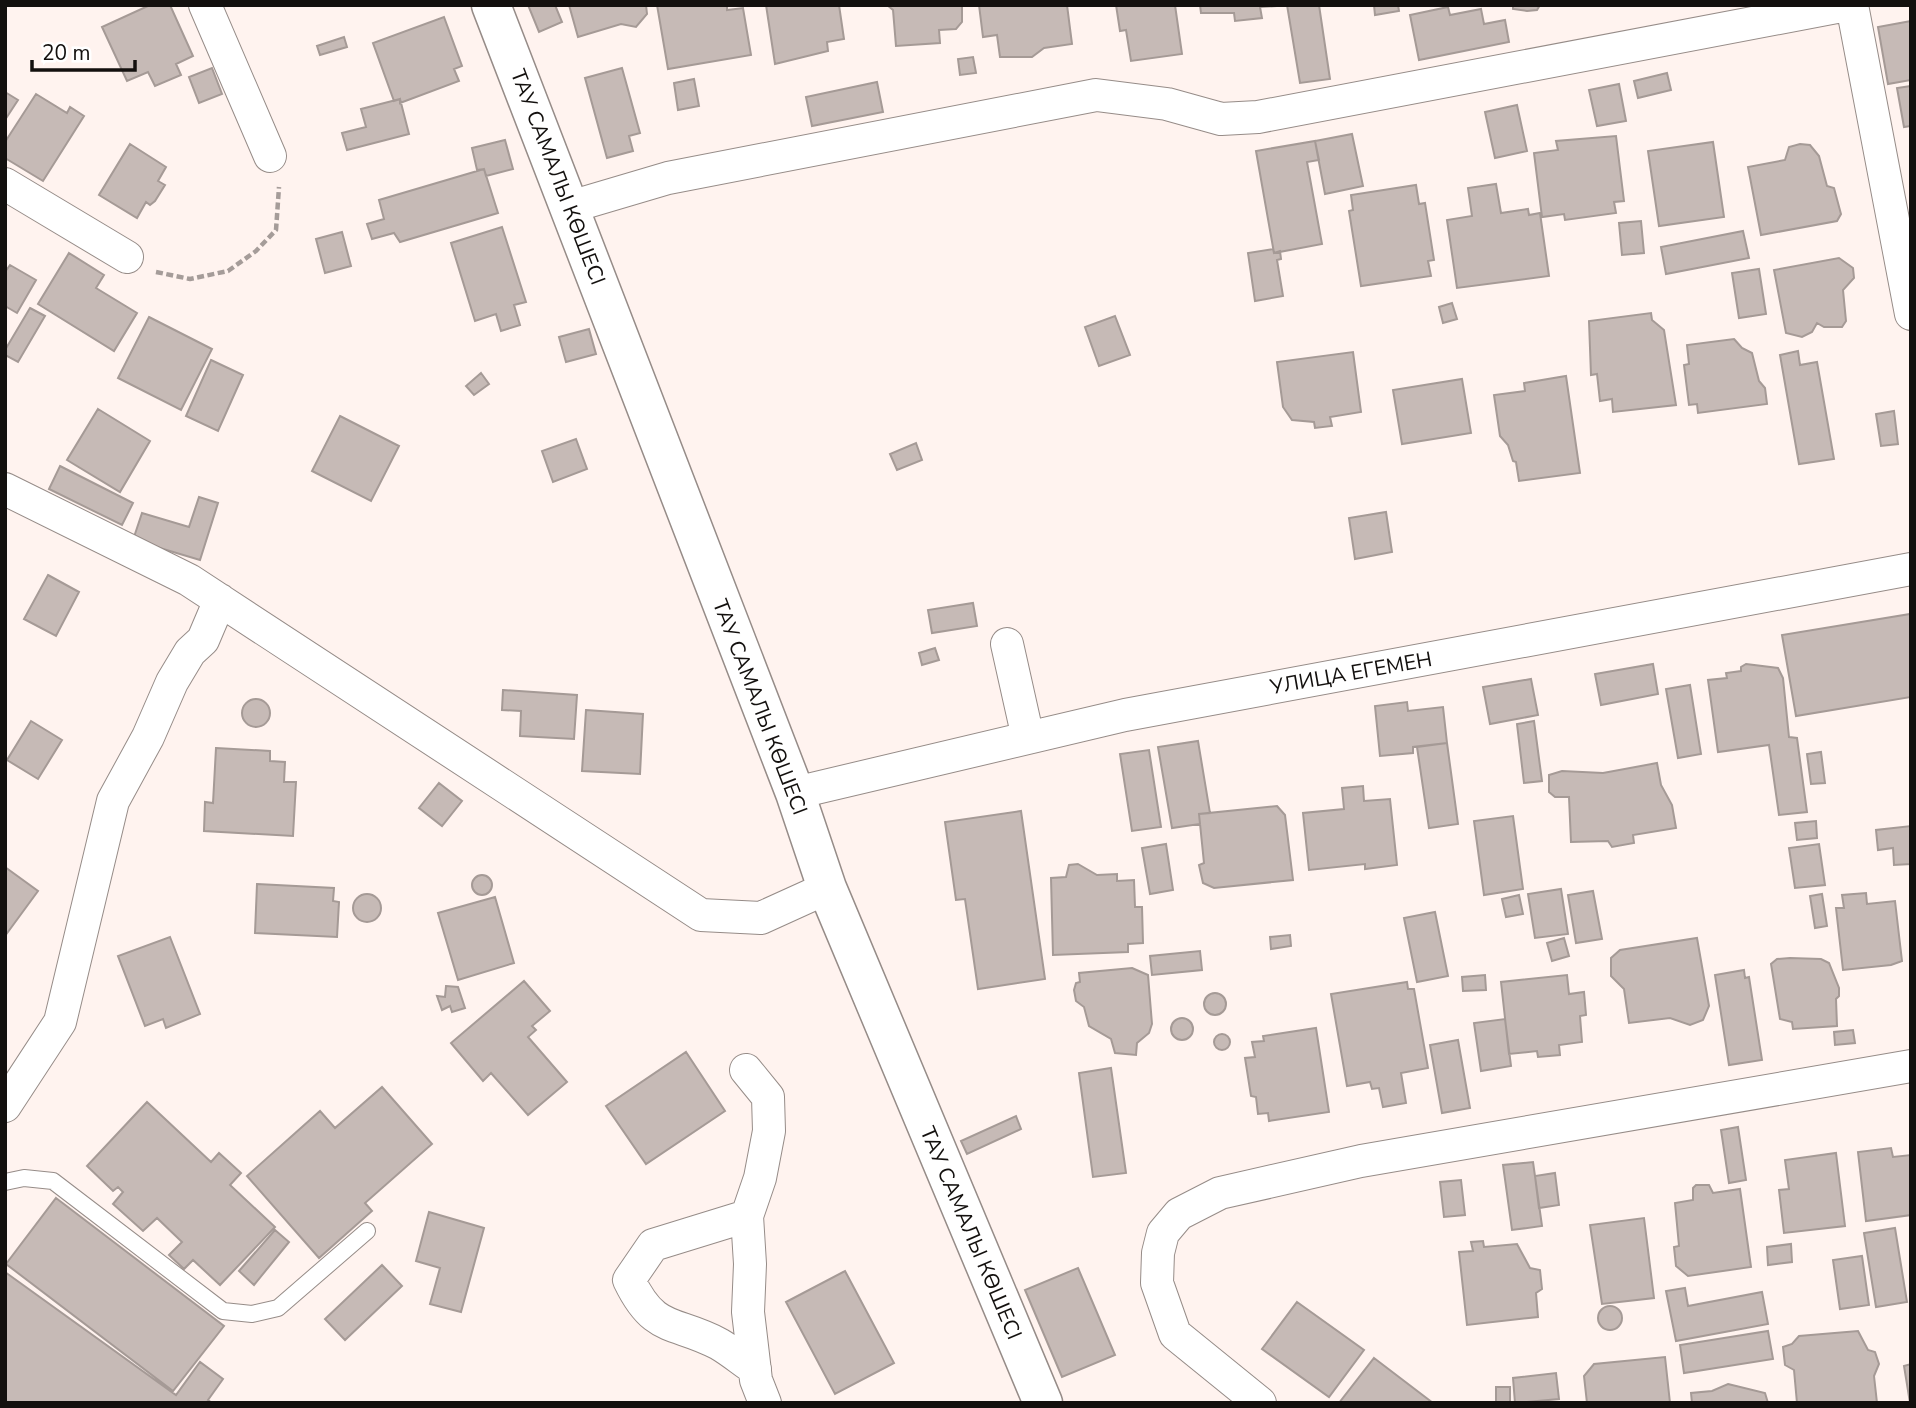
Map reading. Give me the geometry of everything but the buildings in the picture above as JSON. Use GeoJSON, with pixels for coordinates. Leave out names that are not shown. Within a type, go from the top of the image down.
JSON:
{"type":"FeatureCollection","features":[{"type":"Feature","properties":{"kind":"street"},"geometry":{"type":"LineString","coordinates":[[205,5],[270,156]]}},
{"type":"Feature","properties":{"kind":"street","name":"ТАУ САМАЛЫ КӨШЕСІ"},"geometry":{"type":"LineString","coordinates":[[491,5],[795,793],[827,888],[1043,1403]]}},
{"type":"Feature","properties":{"kind":"street"},"geometry":{"type":"LineString","coordinates":[[570,207],[668,177],[1096,95],[1167,104],[1221,119],[1258,117],[1849,5],[1911,314]]}},
{"type":"Feature","properties":{"kind":"street"},"geometry":{"type":"LineString","coordinates":[[5,184],[127,257]]}},
{"type":"Feature","properties":{"kind":"street"},"geometry":{"type":"LineString","coordinates":[[5,489],[189,580],[701,915],[761,918],[827,888]]}},
{"type":"Feature","properties":{"kind":"street","name":"УЛИЦА ЕГЕМЕН"},"geometry":{"type":"LineString","coordinates":[[795,793],[1125,715],[1911,569]]}},
{"type":"Feature","properties":{"kind":"street"},"geometry":{"type":"LineString","coordinates":[[5,1107],[60,1022],[113,801],[148,737],[172,682],[190,652],[203,640],[220,600]]}},
{"type":"Feature","properties":{"kind":"street"},"geometry":{"type":"LineString","coordinates":[[1007,644],[1028,738]]}},
{"type":"Feature","properties":{"kind":"street"},"geometry":{"type":"LineString","coordinates":[[1260,1403],[1175,1334],[1157,1283],[1158,1253],[1163,1233],[1179,1214],[1220,1192],[1361,1161],[1911,1066]]}},
{"type":"Feature","properties":{"kind":"street"},"geometry":{"type":"LineString","coordinates":[[746,1070],[768,1097],[769,1131],[761,1178],[747,1216],[750,1264],[748,1312],[755,1369],[765,1403]]}},
{"type":"Feature","properties":{"kind":"street"},"geometry":{"type":"LineString","coordinates":[[747,1216],[653,1245],[629,1280],[643,1307],[672,1326],[718,1343],[755,1369]]}},
{"type":"Feature","properties":{"kind":"lane"},"geometry":{"type":"LineString","coordinates":[[5,1182],[24,1178],[53,1181],[223,1311],[252,1314],[278,1308],[367,1231]]}},
{"type":"Feature","properties":{"kind":"path"},"geometry":{"type":"LineString","coordinates":[[127,257],[160,273],[190,279],[228,271],[256,251],[276,230],[279,180],[270,156]]}}]}
